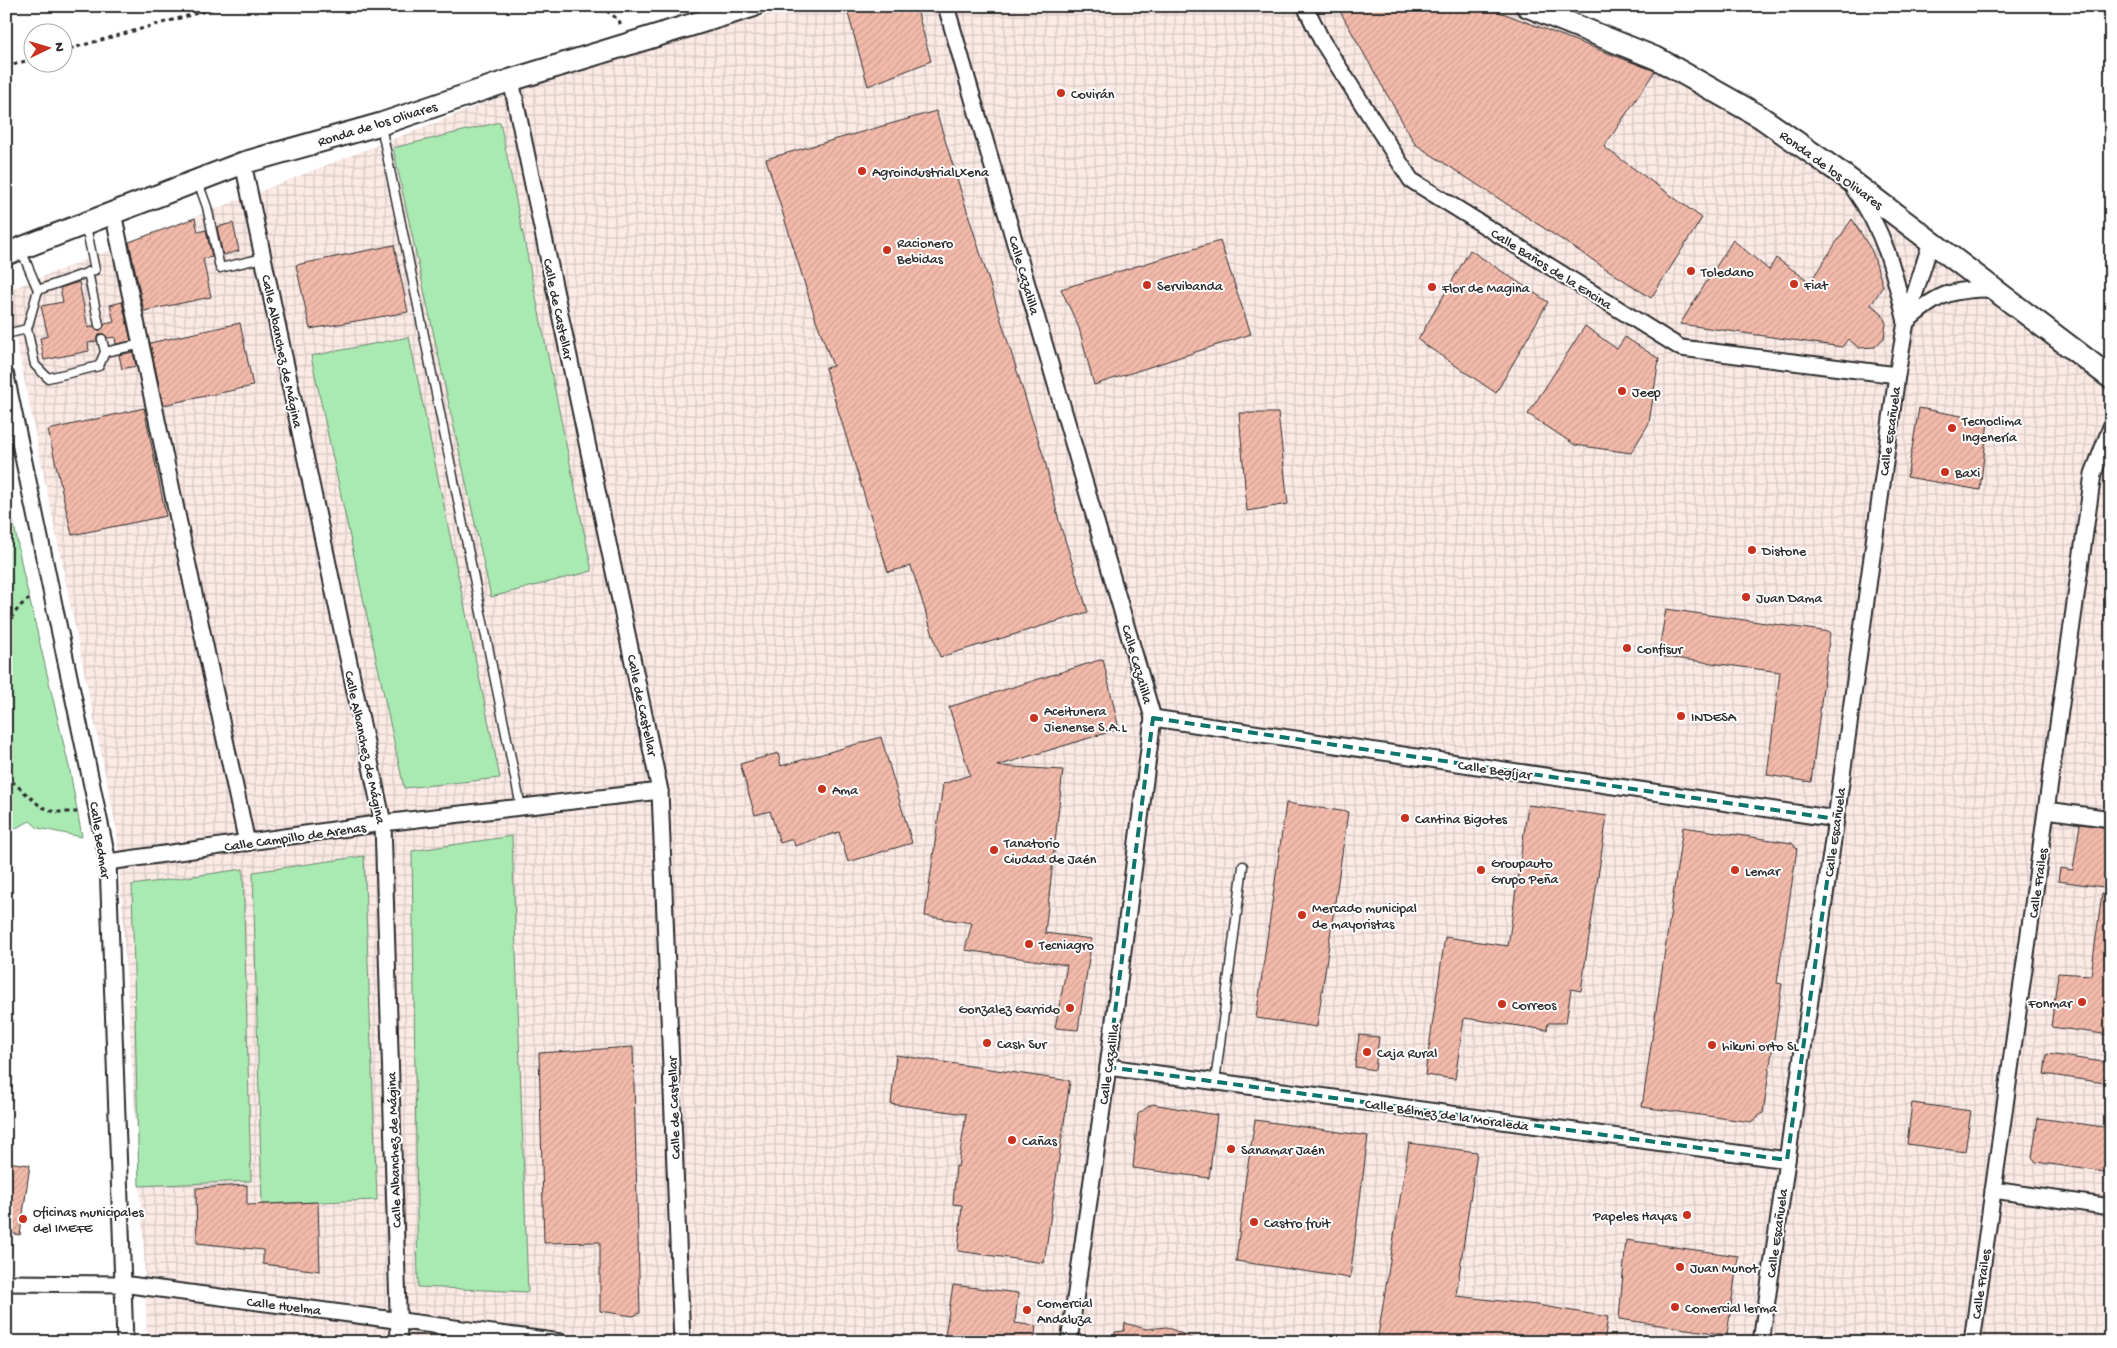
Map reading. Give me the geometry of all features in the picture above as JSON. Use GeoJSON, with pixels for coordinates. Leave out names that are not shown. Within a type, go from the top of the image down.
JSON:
{"type":"FeatureCollection","features":[{"type":"Feature","properties":{"kind":"main road","name":"Ronda de los Olivares"},"geometry":{"type":"LineString","coordinates":[[13,251],[243,163],[381,124],[511,80],[753,6]]}},
{"type":"Feature","properties":{"kind":"main road","name":"Ronda de los Olivares"},"geometry":{"type":"LineString","coordinates":[[1526,6],[1658,59],[1759,116],[1842,174],[2111,378]]}},
{"type":"Feature","properties":{"kind":"street","name":"Calle Cazalilla"},"geometry":{"type":"LineString","coordinates":[[946,6],[1154,718],[1108,1067],[1069,1342]]}},
{"type":"Feature","properties":{"kind":"street","name":"Calle Baños de la Encina"},"geometry":{"type":"LineString","coordinates":[[1305,6],[1322,41],[1411,180],[1681,348],[1897,375]]}},
{"type":"Feature","properties":{"kind":"street","name":"Calle de Castellar"},"geometry":{"type":"LineString","coordinates":[[511,80],[660,790],[682,1342]]}},
{"type":"Feature","properties":{"kind":"street","name":"Calle Albanchez de Mágina"},"geometry":{"type":"LineString","coordinates":[[243,163],[383,823],[399,1342]]}},
{"type":"Feature","properties":{"kind":"street","name":"Calle Escañuela"},"geometry":{"type":"LineString","coordinates":[[1842,174],[1867,207],[1885,242],[1906,322]]}},
{"type":"Feature","properties":{"kind":"street"},"geometry":{"type":"LineString","coordinates":[[113,213],[247,842]]}},
{"type":"Feature","properties":{"kind":"street","name":"Calle Escañuela"},"geometry":{"type":"LineString","coordinates":[[1760,1342],[1836,820],[1897,375],[1906,322],[1931,242]]}},
{"type":"Feature","properties":{"kind":"street"},"geometry":{"type":"LineString","coordinates":[[1906,322],[1923,307],[1943,294],[1966,289],[1992,289]]}},
{"type":"Feature","properties":{"kind":"street","name":"Calle Bedmar"},"geometry":{"type":"LineString","coordinates":[[6,376],[108,862],[125,1342]]}},
{"type":"Feature","properties":{"kind":"street","name":"Calle Frailes"},"geometry":{"type":"LineString","coordinates":[[1972,1342],[2048,810],[2093,474],[2111,427]]}},
{"type":"Feature","properties":{"kind":"street","name":"Calle Begíjar"},"geometry":{"type":"LineString","coordinates":[[1154,718],[1836,820]]}},
{"type":"Feature","properties":{"kind":"street","name":"Calle Campillo de Arenas"},"geometry":{"type":"LineString","coordinates":[[108,862],[383,823],[660,790]]}},
{"type":"Feature","properties":{"kind":"street"},"geometry":{"type":"LineString","coordinates":[[2048,810],[2111,819]]}},
{"type":"Feature","properties":{"kind":"street","name":"Calle Bélmez de la Moraleda"},"geometry":{"type":"LineString","coordinates":[[1108,1067],[1786,1160]]}},
{"type":"Feature","properties":{"kind":"street"},"geometry":{"type":"LineString","coordinates":[[1993,1190],[2111,1207]]}},
{"type":"Feature","properties":{"kind":"street","name":"Calle Huelma"},"geometry":{"type":"LineString","coordinates":[[6,1283],[122,1284],[562,1342]]}},
{"type":"Feature","properties":{"kind":"lane"},"geometry":{"type":"LineString","coordinates":[[381,124],[521,807]]}},
{"type":"Feature","properties":{"kind":"lane"},"geometry":{"type":"LineString","coordinates":[[197,180],[206,207],[220,268],[263,258]]}},
{"type":"Feature","properties":{"kind":"lane"},"geometry":{"type":"LineString","coordinates":[[38,290],[95,270],[85,224]]}},
{"type":"Feature","properties":{"kind":"lane"},"geometry":{"type":"LineString","coordinates":[[13,251],[38,290],[27,329],[35,365],[48,378],[100,366],[104,352],[102,340]]}},
{"type":"Feature","properties":{"kind":"lane"},"geometry":{"type":"LineString","coordinates":[[88,272],[99,325]]}},
{"type":"Feature","properties":{"kind":"lane"},"geometry":{"type":"LineString","coordinates":[[6,334],[27,329]]}},
{"type":"Feature","properties":{"kind":"lane"},"geometry":{"type":"LineString","coordinates":[[104,352],[142,343]]}},
{"type":"Feature","properties":{"kind":"lane"},"geometry":{"type":"LineString","coordinates":[[1215,1083],[1243,866]]}},
{"type":"Feature","properties":{"kind":"path"},"geometry":{"type":"LineString","coordinates":[[72,48],[223,6]]}},
{"type":"Feature","properties":{"kind":"path"},"geometry":{"type":"LineString","coordinates":[[600,6],[619,20],[627,46]]}},
{"type":"Feature","properties":{"kind":"path"},"geometry":{"type":"LineString","coordinates":[[6,67],[22,62]]}},
{"type":"Feature","properties":{"kind":"path"},"geometry":{"type":"LineString","coordinates":[[6,625],[20,606],[29,599]]}},
{"type":"Feature","properties":{"kind":"path"},"geometry":{"type":"LineString","coordinates":[[6,776],[40,806],[54,812],[77,812]]}},
{"type":"Feature","properties":{"kind":"path"},"geometry":{"type":"LineString","coordinates":[[1064,861],[1071,862]]}},
{"type":"Feature","properties":{"kind":"highlighted area"},"geometry":{"type":"Polygon","coordinates":[[[1153,718],[1836,819],[1787,1160],[1108,1067],[1153,718]]]}},
{"type":"Feature","properties":{"kind":"shaded area"},"geometry":{"type":"Polygon","coordinates":[[[797,6],[1532,6],[1775,129],[2111,379],[2111,1342],[147,1342],[144,1252],[117,832],[6,291],[523,88],[797,6]]]}},
{"type":"Feature","properties":{"kind":"green space"},"geometry":{"type":"Polygon","coordinates":[[[500,122],[592,571],[491,597],[393,148],[500,122]]]}},
{"type":"Feature","properties":{"kind":"green space"},"geometry":{"type":"Polygon","coordinates":[[[409,337],[500,778],[404,788],[311,356],[409,337]]]}},
{"type":"Feature","properties":{"kind":"green space"},"geometry":{"type":"Polygon","coordinates":[[[6,482],[23,572],[70,771],[82,837],[38,828],[30,821],[10,831],[6,831],[6,482]]]}},
{"type":"Feature","properties":{"kind":"green space"},"geometry":{"type":"Polygon","coordinates":[[[512,836],[528,1292],[418,1287],[412,851],[512,836]]]}},
{"type":"Feature","properties":{"kind":"green space"},"geometry":{"type":"Polygon","coordinates":[[[364,856],[377,1200],[262,1204],[253,872],[364,856]]]}},
{"type":"Feature","properties":{"kind":"green space"},"geometry":{"type":"Polygon","coordinates":[[[243,869],[251,1181],[139,1186],[132,885],[243,869]]]}},
{"type":"Feature","properties":{"kind":"building"},"geometry":{"type":"Polygon","coordinates":[[[846,6],[916,6],[931,61],[868,86],[846,6]]]}},
{"type":"Feature","properties":{"kind":"building"},"geometry":{"type":"Polygon","coordinates":[[[1337,6],[1484,6],[1655,71],[1604,147],[1702,218],[1651,298],[1415,144],[1337,6]]]}},
{"type":"Feature","properties":{"kind":"building"},"geometry":{"type":"Polygon","coordinates":[[[936,111],[1045,461],[1059,521],[1088,612],[940,657],[911,566],[888,572],[825,368],[833,366],[815,317],[766,159],[936,111]]]}},
{"type":"Feature","properties":{"kind":"building"},"geometry":{"type":"Polygon","coordinates":[[[195,218],[198,232],[206,230],[212,257],[203,259],[211,297],[144,311],[129,242],[195,218]]]}},
{"type":"Feature","properties":{"kind":"building","name":"Fiat"},"geometry":{"type":"Polygon","coordinates":[[[1852,219],[1872,251],[1883,286],[1871,305],[1881,312],[1886,323],[1884,338],[1875,347],[1859,348],[1848,339],[1842,347],[1680,324],[1733,240],[1769,270],[1776,258],[1810,282],[1852,219]]]}},
{"type":"Feature","properties":{"kind":"building"},"geometry":{"type":"Polygon","coordinates":[[[233,223],[239,251],[223,255],[217,227],[233,223]]]}},
{"type":"Feature","properties":{"kind":"building"},"geometry":{"type":"Polygon","coordinates":[[[1220,241],[1251,334],[1094,385],[1079,328],[1061,289],[1220,241]]]}},
{"type":"Feature","properties":{"kind":"building"},"geometry":{"type":"Polygon","coordinates":[[[394,245],[408,312],[310,329],[296,265],[394,245]]]}},
{"type":"Feature","properties":{"kind":"building"},"geometry":{"type":"Polygon","coordinates":[[[1470,250],[1548,302],[1496,393],[1418,340],[1470,250]]]}},
{"type":"Feature","properties":{"kind":"building"},"geometry":{"type":"Polygon","coordinates":[[[79,282],[88,328],[94,326],[97,330],[101,330],[105,324],[114,322],[110,305],[122,302],[131,341],[116,344],[115,337],[108,338],[104,334],[100,334],[97,337],[97,341],[88,343],[89,351],[44,360],[40,338],[48,336],[41,306],[63,302],[60,288],[79,282]]]}},
{"type":"Feature","properties":{"kind":"building"},"geometry":{"type":"Polygon","coordinates":[[[240,323],[253,386],[163,405],[150,343],[240,323]]]}},
{"type":"Feature","properties":{"kind":"building","name":"Jeep"},"geometry":{"type":"Polygon","coordinates":[[[1585,326],[1617,349],[1625,337],[1659,359],[1649,423],[1631,453],[1575,445],[1528,414],[1585,326]]]}},
{"type":"Feature","properties":{"kind":"building"},"geometry":{"type":"Polygon","coordinates":[[[133,352],[136,366],[122,369],[119,355],[133,352]]]}},
{"type":"Feature","properties":{"kind":"building"},"geometry":{"type":"Polygon","coordinates":[[[144,408],[166,516],[72,535],[48,430],[144,408]]]}},
{"type":"Feature","properties":{"kind":"building"},"geometry":{"type":"Polygon","coordinates":[[[1919,408],[1988,421],[1980,490],[1907,477],[1919,408]]]}},
{"type":"Feature","properties":{"kind":"building"},"geometry":{"type":"Polygon","coordinates":[[[1239,413],[1278,413],[1288,504],[1247,511],[1239,413]]]}},
{"type":"Feature","properties":{"kind":"building"},"geometry":{"type":"Polygon","coordinates":[[[1666,609],[1830,632],[1811,782],[1767,775],[1780,672],[1658,656],[1666,609]]]}},
{"type":"Feature","properties":{"kind":"building"},"geometry":{"type":"Polygon","coordinates":[[[1103,659],[1119,729],[997,766],[1063,770],[1045,933],[1092,939],[1078,1030],[1055,1028],[1067,965],[965,950],[972,923],[925,916],[943,784],[970,775],[949,707],[1103,659]]]}},
{"type":"Feature","properties":{"kind":"building","name":"Ama"},"geometry":{"type":"Polygon","coordinates":[[[881,737],[912,843],[848,862],[839,832],[795,846],[793,839],[780,843],[770,811],[755,815],[740,764],[778,753],[781,766],[881,737]]]}},
{"type":"Feature","properties":{"kind":"building","name":"Mercado municipal de mayoristas"},"geometry":{"type":"Polygon","coordinates":[[[1286,803],[1348,812],[1317,1027],[1256,1018],[1286,803]]]}},
{"type":"Feature","properties":{"kind":"building"},"geometry":{"type":"Polygon","coordinates":[[[1528,805],[1607,816],[1581,991],[1571,989],[1566,1023],[1548,1023],[1547,1030],[1464,1018],[1455,1079],[1425,1075],[1445,937],[1508,946],[1528,805]]]}},
{"type":"Feature","properties":{"kind":"building"},"geometry":{"type":"Polygon","coordinates":[[[2080,824],[2111,828],[2111,888],[2058,881],[2060,868],[2073,870],[2080,824]]]}},
{"type":"Feature","properties":{"kind":"building"},"geometry":{"type":"Polygon","coordinates":[[[1683,827],[1792,843],[1797,849],[1777,983],[1782,984],[1763,1113],[1751,1122],[1642,1107],[1683,827]]]}},
{"type":"Feature","properties":{"kind":"building","name":"Fonmar"},"geometry":{"type":"Polygon","coordinates":[[[2102,893],[2111,894],[2111,1035],[2051,1027],[2058,973],[2091,975],[2102,893]]]}},
{"type":"Feature","properties":{"kind":"building","name":"Caja Rural"},"geometry":{"type":"Polygon","coordinates":[[[1359,1035],[1379,1037],[1375,1070],[1355,1067],[1359,1035]]]}},
{"type":"Feature","properties":{"kind":"building"},"geometry":{"type":"Polygon","coordinates":[[[633,1047],[640,1313],[633,1316],[600,1311],[600,1242],[544,1243],[539,1053],[633,1047]]]}},
{"type":"Feature","properties":{"kind":"building"},"geometry":{"type":"Polygon","coordinates":[[[2047,1054],[2111,1063],[2111,1084],[2044,1074],[2047,1054]]]}},
{"type":"Feature","properties":{"kind":"building"},"geometry":{"type":"Polygon","coordinates":[[[896,1055],[1070,1081],[1044,1263],[958,1251],[962,1205],[953,1204],[956,1166],[958,1167],[966,1114],[891,1104],[896,1055]]]}},
{"type":"Feature","properties":{"kind":"building"},"geometry":{"type":"Polygon","coordinates":[[[1912,1103],[1971,1111],[1965,1152],[1907,1144],[1912,1103]]]}},
{"type":"Feature","properties":{"kind":"building"},"geometry":{"type":"Polygon","coordinates":[[[1152,1104],[1217,1115],[1209,1178],[1133,1168],[1138,1114],[1152,1104]]]}},
{"type":"Feature","properties":{"kind":"building"},"geometry":{"type":"Polygon","coordinates":[[[2038,1118],[2111,1128],[2111,1173],[2036,1162],[2032,1157],[2038,1118]]]}},
{"type":"Feature","properties":{"kind":"building"},"geometry":{"type":"Polygon","coordinates":[[[1255,1120],[1368,1136],[1350,1278],[1236,1261],[1255,1120]]]}},
{"type":"Feature","properties":{"kind":"building"},"geometry":{"type":"Polygon","coordinates":[[[1409,1143],[1477,1152],[1456,1296],[1537,1305],[1608,1317],[1604,1342],[1377,1342],[1409,1143]]]}},
{"type":"Feature","properties":{"kind":"building"},"geometry":{"type":"Polygon","coordinates":[[[6,1162],[30,1165],[20,1235],[6,1232],[6,1162]]]}},
{"type":"Feature","properties":{"kind":"building"},"geometry":{"type":"Polygon","coordinates":[[[247,1185],[247,1205],[318,1202],[320,1271],[263,1264],[263,1250],[197,1243],[196,1188],[247,1185]]]}},
{"type":"Feature","properties":{"kind":"building"},"geometry":{"type":"Polygon","coordinates":[[[1626,1240],[1738,1256],[1727,1335],[1619,1319],[1626,1240]]]}},
{"type":"Feature","properties":{"kind":"building"},"geometry":{"type":"Polygon","coordinates":[[[953,1285],[1018,1293],[1015,1323],[1036,1326],[1034,1342],[944,1342],[953,1285]]]}},
{"type":"Feature","properties":{"kind":"building"},"geometry":{"type":"Polygon","coordinates":[[[1125,1323],[1146,1329],[1167,1327],[1200,1342],[1115,1342],[1115,1332],[1124,1331],[1125,1323]]]}},
{"type":"Feature","properties":{"kind":"railway"},"geometry":{"type":"LineString","coordinates":[[2097,6],[2111,17]]}},
{"type":"Feature","properties":{"kind":"place","name":"Covirán"},"geometry":{"type":"Point","coordinates":[1061,93]}},
{"type":"Feature","properties":{"kind":"place","name":"AgroindustrialLxena"},"geometry":{"type":"Point","coordinates":[862,171]}},
{"type":"Feature","properties":{"kind":"place","name":"Racionero Bebidas"},"geometry":{"type":"Point","coordinates":[887,250]}},
{"type":"Feature","properties":{"kind":"place","name":"Toledano"},"geometry":{"type":"Point","coordinates":[1691,271]}},
{"type":"Feature","properties":{"kind":"place","name":"Fiat"},"geometry":{"type":"Point","coordinates":[1794,284]}},
{"type":"Feature","properties":{"kind":"place","name":"Servibanda"},"geometry":{"type":"Point","coordinates":[1147,285]}},
{"type":"Feature","properties":{"kind":"place","name":"Flor de Magina"},"geometry":{"type":"Point","coordinates":[1432,287]}},
{"type":"Feature","properties":{"kind":"place","name":"Jeep"},"geometry":{"type":"Point","coordinates":[1622,391]}},
{"type":"Feature","properties":{"kind":"place","name":"Tecnoclima Ingenería"},"geometry":{"type":"Point","coordinates":[1952,428]}},
{"type":"Feature","properties":{"kind":"place","name":"Baxi"},"geometry":{"type":"Point","coordinates":[1945,472]}},
{"type":"Feature","properties":{"kind":"place","name":"Distone"},"geometry":{"type":"Point","coordinates":[1752,550]}},
{"type":"Feature","properties":{"kind":"place","name":"Juan Dama"},"geometry":{"type":"Point","coordinates":[1746,597]}},
{"type":"Feature","properties":{"kind":"place","name":"Confisur"},"geometry":{"type":"Point","coordinates":[1627,648]}},
{"type":"Feature","properties":{"kind":"place","name":"INDESA"},"geometry":{"type":"Point","coordinates":[1681,716]}},
{"type":"Feature","properties":{"kind":"place","name":"Aceitunera Jienense S.A.L"},"geometry":{"type":"Point","coordinates":[1034,718]}},
{"type":"Feature","properties":{"kind":"place","name":"Ama"},"geometry":{"type":"Point","coordinates":[822,789]}},
{"type":"Feature","properties":{"kind":"place","name":"Cantina Bigotes"},"geometry":{"type":"Point","coordinates":[1405,818]}},
{"type":"Feature","properties":{"kind":"place","name":"Tanatorio Ciudad de Jaén"},"geometry":{"type":"Point","coordinates":[994,850]}},
{"type":"Feature","properties":{"kind":"place","name":"Groupauto Grupo Peña"},"geometry":{"type":"Point","coordinates":[1481,870]}},
{"type":"Feature","properties":{"kind":"place","name":"Lemar"},"geometry":{"type":"Point","coordinates":[1735,870]}},
{"type":"Feature","properties":{"kind":"place","name":"Mercado municipal de mayoristas"},"geometry":{"type":"Point","coordinates":[1302,915]}},
{"type":"Feature","properties":{"kind":"place","name":"Tecniagro"},"geometry":{"type":"Point","coordinates":[1029,944]}},
{"type":"Feature","properties":{"kind":"place","name":"Fonmar"},"geometry":{"type":"Point","coordinates":[2082,1002]}},
{"type":"Feature","properties":{"kind":"place","name":"Correos"},"geometry":{"type":"Point","coordinates":[1502,1004]}},
{"type":"Feature","properties":{"kind":"place","name":"Gonzalez Garrido"},"geometry":{"type":"Point","coordinates":[1070,1008]}},
{"type":"Feature","properties":{"kind":"place","name":"Cash Sur"},"geometry":{"type":"Point","coordinates":[987,1043]}},
{"type":"Feature","properties":{"kind":"place","name":"hikuni orto SL"},"geometry":{"type":"Point","coordinates":[1712,1045]}},
{"type":"Feature","properties":{"kind":"place","name":"Caja Rural"},"geometry":{"type":"Point","coordinates":[1367,1052]}},
{"type":"Feature","properties":{"kind":"place","name":"Cañas"},"geometry":{"type":"Point","coordinates":[1012,1140]}},
{"type":"Feature","properties":{"kind":"place","name":"Sanamar Jaén"},"geometry":{"type":"Point","coordinates":[1231,1149]}},
{"type":"Feature","properties":{"kind":"place","name":"Papeles Hayas"},"geometry":{"type":"Point","coordinates":[1687,1215]}},
{"type":"Feature","properties":{"kind":"place","name":"Oficinas municipales del IMEFE"},"geometry":{"type":"Point","coordinates":[23,1219]}},
{"type":"Feature","properties":{"kind":"place","name":"Castro fruit"},"geometry":{"type":"Point","coordinates":[1254,1222]}},
{"type":"Feature","properties":{"kind":"place","name":"Juan Munot"},"geometry":{"type":"Point","coordinates":[1680,1267]}},
{"type":"Feature","properties":{"kind":"place","name":"Comercial lerma"},"geometry":{"type":"Point","coordinates":[1675,1307]}},
{"type":"Feature","properties":{"kind":"place","name":"Comercial Andaluza"},"geometry":{"type":"Point","coordinates":[1027,1310]}}]}
